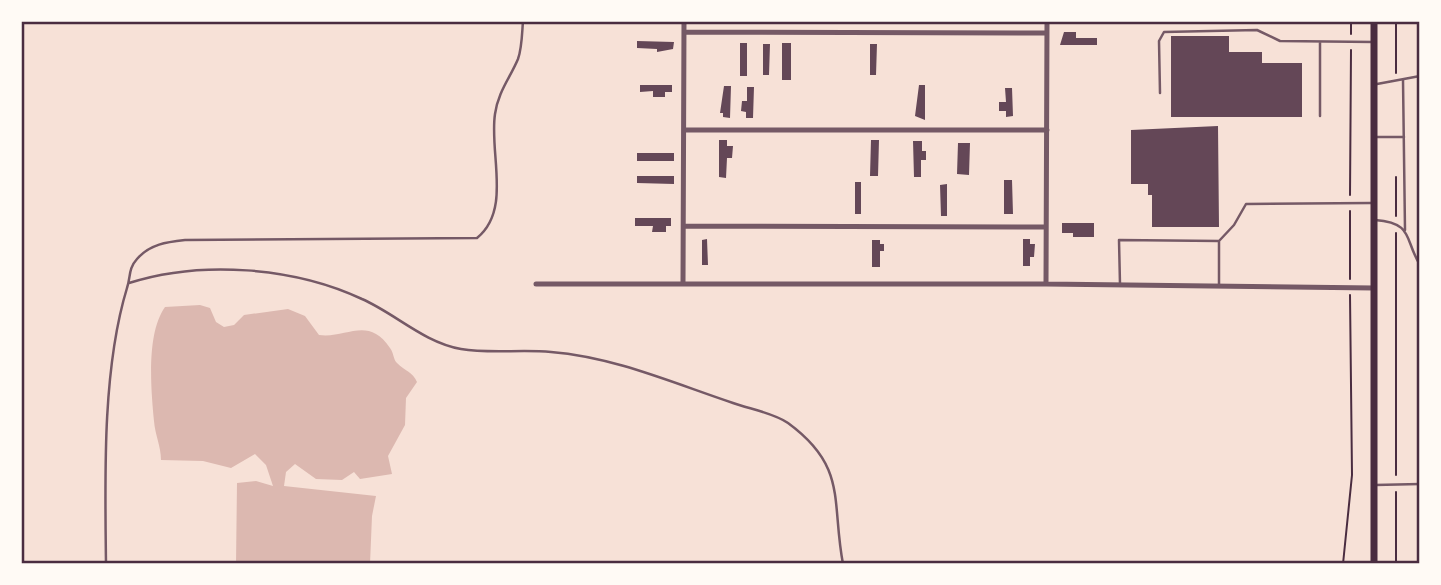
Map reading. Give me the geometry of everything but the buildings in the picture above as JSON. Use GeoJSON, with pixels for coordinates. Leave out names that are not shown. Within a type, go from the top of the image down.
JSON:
{"type":"FeatureCollection","features":[{"type":"Feature","properties":{"kind":"main road"},"geometry":{"type":"LineString","coordinates":[[1374,21],[1374,564]]}},
{"type":"Feature","properties":{"kind":"street"},"geometry":{"type":"LineString","coordinates":[[684,21],[684,284]]}},
{"type":"Feature","properties":{"kind":"street"},"geometry":{"type":"LineString","coordinates":[[1046,21],[1046,284]]}},
{"type":"Feature","properties":{"kind":"street"},"geometry":{"type":"LineString","coordinates":[[684,32],[1046,33]]}},
{"type":"Feature","properties":{"kind":"street"},"geometry":{"type":"LineString","coordinates":[[684,130],[1047,130]]}},
{"type":"Feature","properties":{"kind":"street"},"geometry":{"type":"LineString","coordinates":[[684,226],[1046,227]]}},
{"type":"Feature","properties":{"kind":"street"},"geometry":{"type":"LineString","coordinates":[[536,284],[1046,284],[1374,288]]}},
{"type":"Feature","properties":{"kind":"lane"},"geometry":{"type":"LineString","coordinates":[[106,564],[105,492],[115,324],[128,283],[128,273],[138,257],[156,244],[185,240],[477,238],[488,229],[495,214],[495,115],[502,86],[518,58],[523,21]]}},
{"type":"Feature","properties":{"kind":"lane"},"geometry":{"type":"LineString","coordinates":[[1160,93],[1160,41],[1164,32],[1257,30],[1280,41],[1374,42]]}},
{"type":"Feature","properties":{"kind":"lane"},"geometry":{"type":"LineString","coordinates":[[1320,41],[1320,116]]}},
{"type":"Feature","properties":{"kind":"lane"},"geometry":{"type":"LineString","coordinates":[[1374,84],[1396,83],[1420,76]]}},
{"type":"Feature","properties":{"kind":"lane"},"geometry":{"type":"LineString","coordinates":[[1404,80],[1405,230],[1420,264]]}},
{"type":"Feature","properties":{"kind":"lane"},"geometry":{"type":"LineString","coordinates":[[1374,136],[1404,137]]}},
{"type":"Feature","properties":{"kind":"lane"},"geometry":{"type":"LineString","coordinates":[[1219,286],[1219,241],[1234,225],[1246,204],[1374,203]]}},
{"type":"Feature","properties":{"kind":"lane"},"geometry":{"type":"LineString","coordinates":[[1374,220],[1396,223],[1405,230]]}},
{"type":"Feature","properties":{"kind":"lane"},"geometry":{"type":"LineString","coordinates":[[1120,285],[1119,240],[1219,241]]}},
{"type":"Feature","properties":{"kind":"lane"},"geometry":{"type":"LineString","coordinates":[[128,283],[156,274],[237,270],[303,278],[363,299],[434,341],[461,349],[550,352],[603,359],[786,421],[824,458],[836,487],[843,564]]}},
{"type":"Feature","properties":{"kind":"lane"},"geometry":{"type":"LineString","coordinates":[[1375,485],[1420,484]]}},
{"type":"Feature","properties":{"kind":"path"},"geometry":{"type":"LineString","coordinates":[[1396,21],[1396,83]]}},
{"type":"Feature","properties":{"kind":"path"},"geometry":{"type":"LineString","coordinates":[[1396,174],[1396,564]]}},
{"type":"Feature","properties":{"kind":"shaded area"},"geometry":{"type":"Polygon","coordinates":[[[200,305],[210,308],[216,322],[224,327],[234,325],[244,315],[288,309],[305,316],[319,335],[365,330],[382,338],[397,363],[417,382],[406,398],[405,425],[388,456],[392,474],[360,479],[354,472],[342,480],[316,479],[295,464],[286,472],[284,486],[376,496],[372,516],[370,564],[236,564],[237,483],[256,481],[273,486],[266,465],[255,454],[231,468],[203,461],[161,460],[152,393],[151,362],[155,332],[165,307],[200,305]]]}}]}
